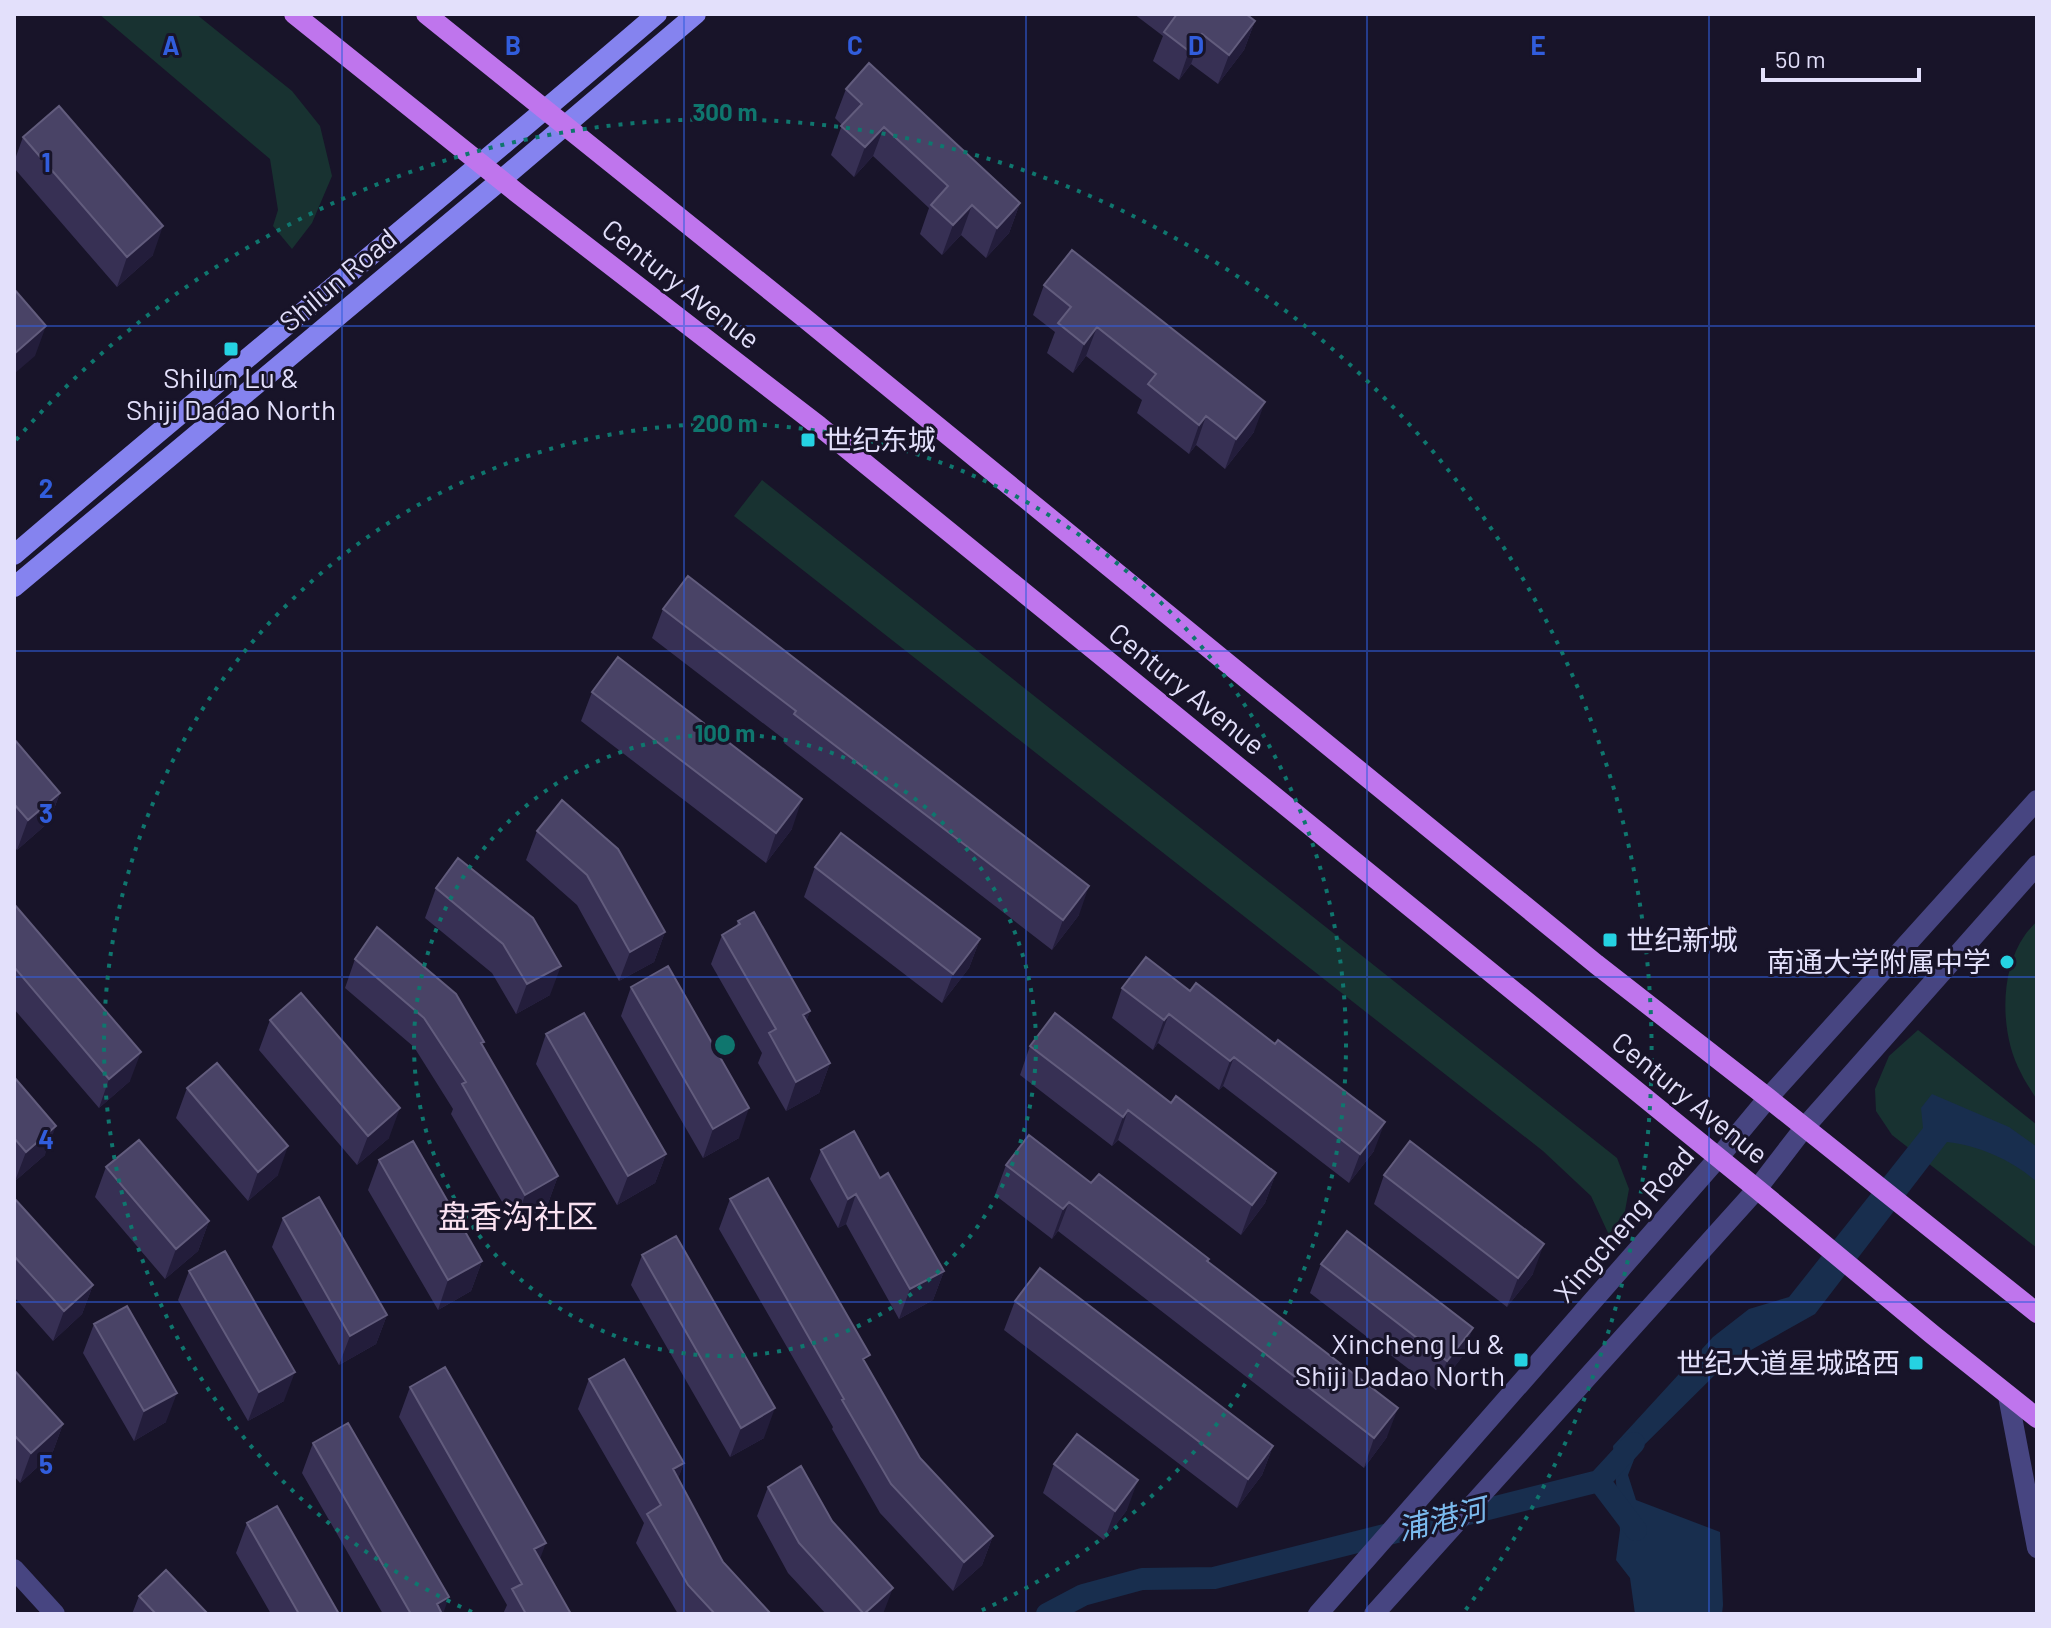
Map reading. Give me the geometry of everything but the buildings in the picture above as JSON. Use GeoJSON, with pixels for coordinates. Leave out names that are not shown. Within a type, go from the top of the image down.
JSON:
{"type":"FeatureCollection","features":[{"type":"Feature","properties":{"kind":"main road","name":"Century Avenue"},"geometry":{"type":"LineString","coordinates":[[294,14],[501,180],[819,426],[2037,1418]]}},
{"type":"Feature","properties":{"kind":"main road","name":"Century Avenue"},"geometry":{"type":"LineString","coordinates":[[426,14],[802,316],[1596,964],[2037,1313]]}},
{"type":"Feature","properties":{"kind":"main road","name":"Shilun Road"},"geometry":{"type":"LineString","coordinates":[[14,555],[657,14]]}},
{"type":"Feature","properties":{"kind":"main road","name":"Shilun Road"},"geometry":{"type":"LineString","coordinates":[[14,587],[696,14]]}},
{"type":"Feature","properties":{"kind":"street","name":"Xingcheng Road"},"geometry":{"type":"LineString","coordinates":[[1318,1614],[1768,1098],[2037,800]]}},
{"type":"Feature","properties":{"kind":"street"},"geometry":{"type":"LineString","coordinates":[[1374,1614],[1757,1189],[1804,1128],[2037,865]]}},
{"type":"Feature","properties":{"kind":"street"},"geometry":{"type":"LineString","coordinates":[[2008,1396],[2037,1548]]}},
{"type":"Feature","properties":{"kind":"street"},"geometry":{"type":"LineString","coordinates":[[14,1569],[55,1614]]}},
{"type":"Feature","properties":{"kind":"green space"},"geometry":{"type":"Polygon","coordinates":[[[99,14],[196,14],[292,91],[320,126],[332,176],[312,223],[292,249],[273,226],[278,210],[270,159],[99,14]]]}},
{"type":"Feature","properties":{"kind":"green space"},"geometry":{"type":"Polygon","coordinates":[[[762,480],[1617,1158],[1629,1189],[1625,1211],[1609,1235],[1591,1196],[1543,1151],[734,516],[762,480]]]}},
{"type":"Feature","properties":{"kind":"green space"},"geometry":{"type":"Polygon","coordinates":[[[2037,921],[2037,1100],[2014,1058],[2005,1003],[2010,966],[2026,933],[2037,921]]]}},
{"type":"Feature","properties":{"kind":"green space"},"geometry":{"type":"Polygon","coordinates":[[[1918,1030],[2037,1125],[2037,1248],[1892,1135],[1876,1111],[1875,1089],[1889,1056],[1918,1030]]]}},
{"type":"Feature","properties":{"kind":"water"},"geometry":{"type":"Polygon","coordinates":[[[1932,1094],[2009,1127],[2037,1147],[2037,1182],[1995,1155],[1947,1142],[1815,1314],[1726,1364],[1637,1452],[1628,1475],[1636,1500],[1720,1532],[1723,1605],[1722,1614],[1635,1614],[1630,1578],[1616,1560],[1620,1530],[1613,1446],[1713,1337],[1749,1309],[1789,1297],[1923,1128],[1921,1108],[1932,1094]]]}},
{"type":"Feature","properties":{"kind":"waterway","name":"浦港河"},"geometry":{"type":"LineString","coordinates":[[1047,1614],[1083,1595],[1142,1579],[1214,1578],[1599,1481],[1634,1443]]}},
{"type":"Feature","properties":{"kind":"waterway"},"geometry":{"type":"LineString","coordinates":[[1599,1481],[1636,1530]]}},
{"type":"Feature","properties":{"kind":"place","name":"Shilun Lu & Shiji Dadao North"},"geometry":{"type":"Point","coordinates":[231,349]}},
{"type":"Feature","properties":{"kind":"place","name":"世纪东城"},"geometry":{"type":"Point","coordinates":[808,440]}},
{"type":"Feature","properties":{"kind":"place","name":"世纪新城"},"geometry":{"type":"Point","coordinates":[1610,940]}},
{"type":"Feature","properties":{"kind":"place","name":"南通大学附属中学"},"geometry":{"type":"Point","coordinates":[2007,962]}},
{"type":"Feature","properties":{"kind":"place","name":"Xincheng Lu & Shiji Dadao North"},"geometry":{"type":"Point","coordinates":[1521,1360]}},
{"type":"Feature","properties":{"kind":"place","name":"世纪大道星城路西"},"geometry":{"type":"Point","coordinates":[1916,1363]}},
{"type":"Feature","properties":{"kind":"district","name":"盘香沟社区"},"geometry":{"type":"Point","coordinates":[518,1217]}}]}
